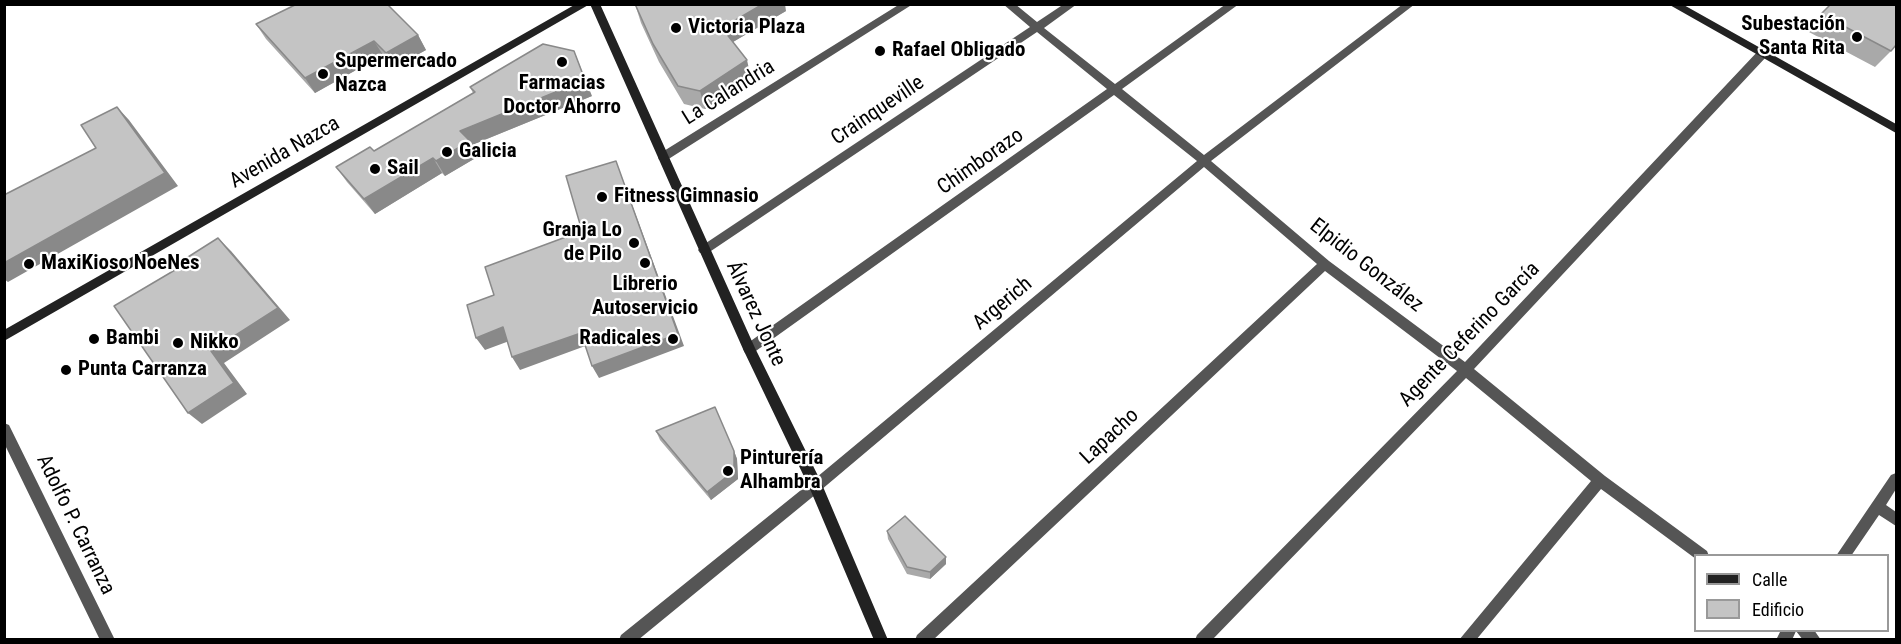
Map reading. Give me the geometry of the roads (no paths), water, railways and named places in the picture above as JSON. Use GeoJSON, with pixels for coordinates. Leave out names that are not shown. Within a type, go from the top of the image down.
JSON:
{"type":"FeatureCollection","features":[{"type":"Feature","properties":{"kind":"street","name":"Avenida Nazca"},"geometry":{"type":"LineString","coordinates":[[4,336],[585,4]]}},
{"type":"Feature","properties":{"kind":"street","name":"Álvarez Jonte"},"geometry":{"type":"LineString","coordinates":[[595,4],[749,349],[816,486],[881,639]]}},
{"type":"Feature","properties":{"kind":"street","name":"La Calandria"},"geometry":{"type":"LineString","coordinates":[[663,157],[908,4]]}},
{"type":"Feature","properties":{"kind":"street","name":"Elpidio González"},"geometry":{"type":"LineString","coordinates":[[1008,4],[1204,161],[1325,264],[1466,370],[1600,480],[1701,554]]}},
{"type":"Feature","properties":{"kind":"street","name":"Crainqueville"},"geometry":{"type":"LineString","coordinates":[[704,250],[1072,4]]}},
{"type":"Feature","properties":{"kind":"street","name":"Chimborazo"},"geometry":{"type":"LineString","coordinates":[[749,349],[1115,91],[1234,4]]}},
{"type":"Feature","properties":{"kind":"street","name":"Argerich"},"geometry":{"type":"LineString","coordinates":[[626,639],[816,486],[1204,161],[1410,4]]}},
{"type":"Feature","properties":{"kind":"street"},"geometry":{"type":"LineString","coordinates":[[1673,4],[1896,129]]}},
{"type":"Feature","properties":{"kind":"street","name":"Agente Ceferino García"},"geometry":{"type":"LineString","coordinates":[[1202,639],[1466,370],[1763,53]]}},
{"type":"Feature","properties":{"kind":"street","name":"Lapacho"},"geometry":{"type":"LineString","coordinates":[[922,639],[1325,264]]}},
{"type":"Feature","properties":{"kind":"street","name":"Adolfo P. Carranza"},"geometry":{"type":"LineString","coordinates":[[4,429],[108,639]]}},
{"type":"Feature","properties":{"kind":"street"},"geometry":{"type":"LineString","coordinates":[[1844,554],[1896,479]]}},
{"type":"Feature","properties":{"kind":"street"},"geometry":{"type":"LineString","coordinates":[[1467,639],[1600,480]]}},
{"type":"Feature","properties":{"kind":"street"},"geometry":{"type":"LineString","coordinates":[[1878,507],[1896,520]]}},
{"type":"Feature","properties":{"kind":"place","name":"Victoria Plaza"},"geometry":{"type":"Point","coordinates":[676,28]}},
{"type":"Feature","properties":{"kind":"place","name":"Subestación Santa Rita"},"geometry":{"type":"Point","coordinates":[1857,37]}},
{"type":"Feature","properties":{"kind":"place","name":"Rafael Obligado"},"geometry":{"type":"Point","coordinates":[880,51]}},
{"type":"Feature","properties":{"kind":"place","name":"Farmacias Doctor Ahorro"},"geometry":{"type":"Point","coordinates":[562,62]}},
{"type":"Feature","properties":{"kind":"place","name":"Supermercado Nazca"},"geometry":{"type":"Point","coordinates":[323,74]}},
{"type":"Feature","properties":{"kind":"place","name":"Galicia"},"geometry":{"type":"Point","coordinates":[447,152]}},
{"type":"Feature","properties":{"kind":"place","name":"Sail"},"geometry":{"type":"Point","coordinates":[375,169]}},
{"type":"Feature","properties":{"kind":"place","name":"Fitness Gimnasio"},"geometry":{"type":"Point","coordinates":[602,197]}},
{"type":"Feature","properties":{"kind":"place","name":"Granja Lo de Pilo"},"geometry":{"type":"Point","coordinates":[634,243]}},
{"type":"Feature","properties":{"kind":"place","name":"Librerio Autoservicio"},"geometry":{"type":"Point","coordinates":[645,263]}},
{"type":"Feature","properties":{"kind":"place","name":"MaxiKioso NoeNes"},"geometry":{"type":"Point","coordinates":[29,264]}},
{"type":"Feature","properties":{"kind":"place","name":"Bambi"},"geometry":{"type":"Point","coordinates":[94,339]}},
{"type":"Feature","properties":{"kind":"place","name":"Radicales"},"geometry":{"type":"Point","coordinates":[673,339]}},
{"type":"Feature","properties":{"kind":"place","name":"Nikko"},"geometry":{"type":"Point","coordinates":[178,343]}},
{"type":"Feature","properties":{"kind":"place","name":"Punta Carranza"},"geometry":{"type":"Point","coordinates":[66,370]}},
{"type":"Feature","properties":{"kind":"place","name":"Pinturería Alhambra"},"geometry":{"type":"Point","coordinates":[728,471]}}]}
